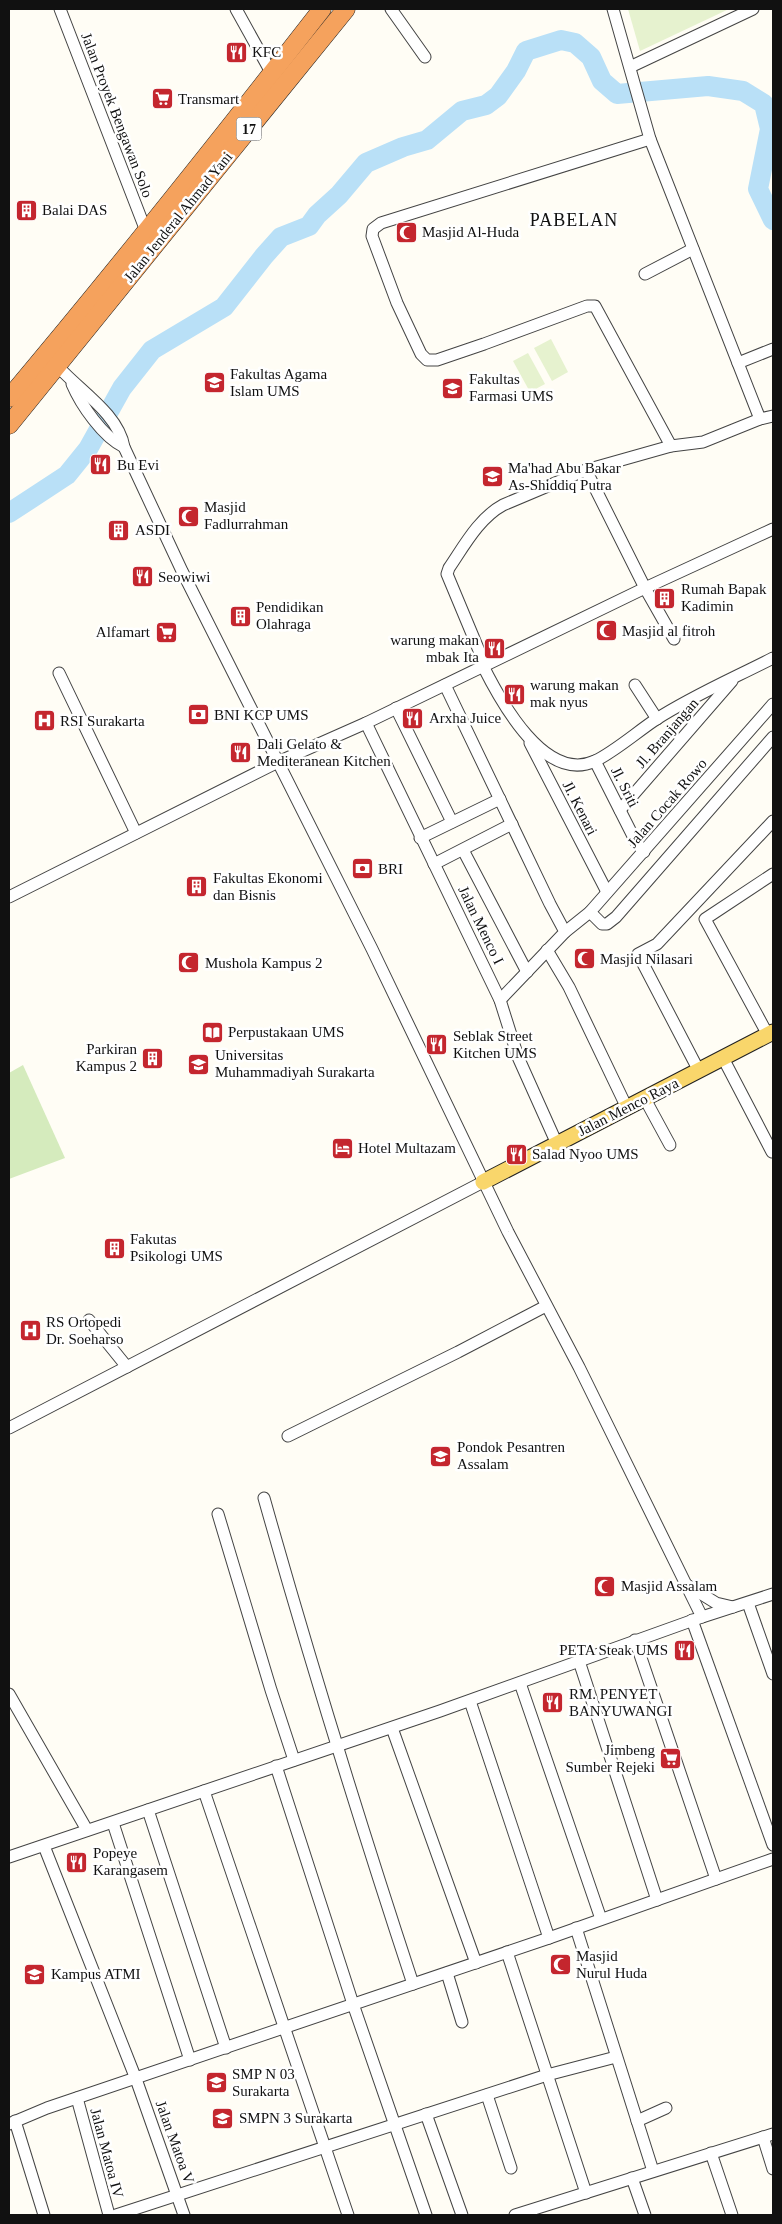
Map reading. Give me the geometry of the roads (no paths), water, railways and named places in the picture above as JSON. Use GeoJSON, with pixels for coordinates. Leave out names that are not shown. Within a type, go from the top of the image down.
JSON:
{"type":"FeatureCollection","features":[{"type":"Feature","properties":{"kind":"highway","name":"Jalan Jenderal Ahmad Yani"},"geometry":{"type":"LineString","coordinates":[[9,398],[52,359],[126,283],[282,70],[322,9]]}},
{"type":"Feature","properties":{"kind":"highway","name":"Jalan Jenderal Ahmad Yani"},"geometry":{"type":"LineString","coordinates":[[9,425],[52,359],[146,232],[282,70],[346,9]]}},
{"type":"Feature","properties":{"kind":"main road","name":"Jalan Menco Raya"},"geometry":{"type":"LineString","coordinates":[[483,1182],[770,1034]]}},
{"type":"Feature","properties":{"kind":"street","name":"Jalan Proyek Bengawan Solo"},"geometry":{"type":"LineString","coordinates":[[60,9],[146,232]]}},
{"type":"Feature","properties":{"kind":"street"},"geometry":{"type":"LineString","coordinates":[[236,9],[282,70]]}},
{"type":"Feature","properties":{"kind":"street"},"geometry":{"type":"LineString","coordinates":[[391,9],[426,57]]}},
{"type":"Feature","properties":{"kind":"street"},"geometry":{"type":"LineString","coordinates":[[613,9],[650,139],[738,363],[769,418],[703,442],[671,446],[586,470],[497,508],[481,523],[449,568],[448,580],[484,666],[501,700],[527,736],[545,752],[562,760],[577,764],[595,761],[657,719],[773,658]]}},
{"type":"Feature","properties":{"kind":"street"},"geometry":{"type":"LineString","coordinates":[[630,67],[753,9]]}},
{"type":"Feature","properties":{"kind":"street"},"geometry":{"type":"LineString","coordinates":[[650,139],[381,223],[376,226],[372,233],[397,303],[424,358],[437,360],[593,305],[671,446]]}},
{"type":"Feature","properties":{"kind":"street"},"geometry":{"type":"LineString","coordinates":[[645,274],[694,249]]}},
{"type":"Feature","properties":{"kind":"street"},"geometry":{"type":"LineString","coordinates":[[738,363],[773,350]]}},
{"type":"Feature","properties":{"kind":"street"},"geometry":{"type":"LineString","coordinates":[[52,359],[72,382],[79,400],[98,414],[113,432],[114,442],[124,447],[182,571],[372,949],[483,1182],[579,1367],[686,1584],[773,1845]]}},
{"type":"Feature","properties":{"kind":"street"},"geometry":{"type":"LineString","coordinates":[[586,470],[645,588],[674,639]]}},
{"type":"Feature","properties":{"kind":"street"},"geometry":{"type":"LineString","coordinates":[[9,897],[278,762],[366,723],[645,588],[773,529]]}},
{"type":"Feature","properties":{"kind":"street"},"geometry":{"type":"LineString","coordinates":[[59,673],[136,833]]}},
{"type":"Feature","properties":{"kind":"street","name":"Jl. Branjangan"},"geometry":{"type":"LineString","coordinates":[[620,810],[736,676]]}},
{"type":"Feature","properties":{"kind":"street"},"geometry":{"type":"LineString","coordinates":[[445,685],[565,932]]}},
{"type":"Feature","properties":{"kind":"street"},"geometry":{"type":"LineString","coordinates":[[635,685],[657,719]]}},
{"type":"Feature","properties":{"kind":"street","name":"Jalan Cocak Rowo"},"geometry":{"type":"LineString","coordinates":[[500,1000],[565,932],[590,912],[773,704]]}},
{"type":"Feature","properties":{"kind":"street"},"geometry":{"type":"LineString","coordinates":[[396,708],[452,822]]}},
{"type":"Feature","properties":{"kind":"street","name":"Jalan Menco I"},"geometry":{"type":"LineString","coordinates":[[366,723],[500,1000],[518,1057],[557,1144]]}},
{"type":"Feature","properties":{"kind":"street","name":"Jl. Kenari"},"geometry":{"type":"LineString","coordinates":[[527,736],[607,892]]}},
{"type":"Feature","properties":{"kind":"street"},"geometry":{"type":"LineString","coordinates":[[590,912],[599,921],[607,924],[616,917],[773,737]]}},
{"type":"Feature","properties":{"kind":"street","name":"Jl. Sriti"},"geometry":{"type":"LineString","coordinates":[[595,761],[636,842],[644,852]]}},
{"type":"Feature","properties":{"kind":"street"},"geometry":{"type":"LineString","coordinates":[[712,774],[728,788]]}},
{"type":"Feature","properties":{"kind":"street"},"geometry":{"type":"LineString","coordinates":[[420,838],[500,799]]}},
{"type":"Feature","properties":{"kind":"street"},"geometry":{"type":"LineString","coordinates":[[699,1070],[638,954],[657,944],[773,821]]}},
{"type":"Feature","properties":{"kind":"street"},"geometry":{"type":"LineString","coordinates":[[434,864],[512,824]]}},
{"type":"Feature","properties":{"kind":"street"},"geometry":{"type":"LineString","coordinates":[[463,850],[527,972]]}},
{"type":"Feature","properties":{"kind":"street"},"geometry":{"type":"LineString","coordinates":[[770,1034],[705,919],[773,874]]}},
{"type":"Feature","properties":{"kind":"street"},"geometry":{"type":"LineString","coordinates":[[547,950],[569,986],[627,1108]]}},
{"type":"Feature","properties":{"kind":"street"},"geometry":{"type":"LineString","coordinates":[[723,1058],[772,1152]]}},
{"type":"Feature","properties":{"kind":"street"},"geometry":{"type":"LineString","coordinates":[[645,1099],[670,1145]]}},
{"type":"Feature","properties":{"kind":"street"},"geometry":{"type":"LineString","coordinates":[[9,1428],[483,1182]]}},
{"type":"Feature","properties":{"kind":"street"},"geometry":{"type":"LineString","coordinates":[[288,1436],[546,1306]]}},
{"type":"Feature","properties":{"kind":"street"},"geometry":{"type":"LineString","coordinates":[[89,1320],[127,1367]]}},
{"type":"Feature","properties":{"kind":"street"},"geometry":{"type":"LineString","coordinates":[[264,1498],[296,1613],[319,1680],[336,1747],[413,1984]]}},
{"type":"Feature","properties":{"kind":"street"},"geometry":{"type":"LineString","coordinates":[[218,1514],[294,1760]]}},
{"type":"Feature","properties":{"kind":"street"},"geometry":{"type":"LineString","coordinates":[[686,1584],[716,1603],[734,1608]]}},
{"type":"Feature","properties":{"kind":"street"},"geometry":{"type":"LineString","coordinates":[[9,1857],[392,1728],[580,1662],[635,1640],[773,1594]]}},
{"type":"Feature","properties":{"kind":"street"},"geometry":{"type":"LineString","coordinates":[[748,1603],[773,1674]]}},
{"type":"Feature","properties":{"kind":"street"},"geometry":{"type":"LineString","coordinates":[[635,1640],[716,1879]]}},
{"type":"Feature","properties":{"kind":"street"},"geometry":{"type":"LineString","coordinates":[[580,1662],[657,1900]]}},
{"type":"Feature","properties":{"kind":"street"},"geometry":{"type":"LineString","coordinates":[[520,1683],[601,1919]]}},
{"type":"Feature","properties":{"kind":"street"},"geometry":{"type":"LineString","coordinates":[[9,1694],[87,1830]]}},
{"type":"Feature","properties":{"kind":"street"},"geometry":{"type":"LineString","coordinates":[[470,1700],[550,1938]]}},
{"type":"Feature","properties":{"kind":"street"},"geometry":{"type":"LineString","coordinates":[[392,1728],[476,1963]]}},
{"type":"Feature","properties":{"kind":"street"},"geometry":{"type":"LineString","coordinates":[[276,1766],[394,2125],[426,2215]]}},
{"type":"Feature","properties":{"kind":"street"},"geometry":{"type":"LineString","coordinates":[[204,1791],[348,2215]]}},
{"type":"Feature","properties":{"kind":"street"},"geometry":{"type":"LineString","coordinates":[[148,1810],[226,2048]]}},
{"type":"Feature","properties":{"kind":"street"},"geometry":{"type":"LineString","coordinates":[[112,1823],[190,2060]]}},
{"type":"Feature","properties":{"kind":"street","name":"Jalan Matoa V"},"geometry":{"type":"LineString","coordinates":[[44,1846],[136,2079],[184,2215]]}},
{"type":"Feature","properties":{"kind":"street"},"geometry":{"type":"LineString","coordinates":[[44,2215],[12,2122],[77,2098],[550,1938],[773,1859]]}},
{"type":"Feature","properties":{"kind":"street"},"geometry":{"type":"LineString","coordinates":[[576,1928],[653,2171]]}},
{"type":"Feature","properties":{"kind":"street"},"geometry":{"type":"LineString","coordinates":[[507,1952],[586,2193]]}},
{"type":"Feature","properties":{"kind":"street"},"geometry":{"type":"LineString","coordinates":[[447,1973],[462,2022]]}},
{"type":"Feature","properties":{"kind":"street"},"geometry":{"type":"LineString","coordinates":[[116,2215],[547,2075],[616,2056]]}},
{"type":"Feature","properties":{"kind":"street"},"geometry":{"type":"LineString","coordinates":[[487,2095],[512,2168]]}},
{"type":"Feature","properties":{"kind":"street","name":"Jalan Matoa IV"},"geometry":{"type":"LineString","coordinates":[[77,2098],[109,2215]]}},
{"type":"Feature","properties":{"kind":"street"},"geometry":{"type":"LineString","coordinates":[[637,2121],[666,2108]]}},
{"type":"Feature","properties":{"kind":"street"},"geometry":{"type":"LineString","coordinates":[[426,2114],[462,2215]]}},
{"type":"Feature","properties":{"kind":"street"},"geometry":{"type":"LineString","coordinates":[[515,2215],[768,2135],[773,2169]]}},
{"type":"Feature","properties":{"kind":"street"},"geometry":{"type":"LineString","coordinates":[[711,2153],[732,2215]]}},
{"type":"Feature","properties":{"kind":"street"},"geometry":{"type":"LineString","coordinates":[[632,2178],[645,2215]]}},
{"type":"Feature","properties":{"kind":"waterway"},"geometry":{"type":"LineString","coordinates":[[9,513],[67,475],[88,449],[122,388],[152,350],[224,307],[281,237],[309,226],[366,163],[403,147],[427,140],[462,111],[486,105],[498,96],[516,71],[526,51],[561,40],[575,43],[591,57],[602,81],[617,94],[708,86],[743,91],[764,104],[770,129],[758,189],[773,220]]}},
{"type":"Feature","properties":{"kind":"place","name":"KFC"},"geometry":{"type":"Point","coordinates":[236,52]}},
{"type":"Feature","properties":{"kind":"place","name":"Transmart"},"geometry":{"type":"Point","coordinates":[162,99]}},
{"type":"Feature","properties":{"kind":"place","name":"Balai DAS"},"geometry":{"type":"Point","coordinates":[26,210]}},
{"type":"Feature","properties":{"kind":"place","name":"Masjid Al-Huda"},"geometry":{"type":"Point","coordinates":[406,232]}},
{"type":"Feature","properties":{"kind":"place","name":"Fakultas Agama Islam UMS"},"geometry":{"type":"Point","coordinates":[214,383]}},
{"type":"Feature","properties":{"kind":"place","name":"Fakultas Farmasi UMS"},"geometry":{"type":"Point","coordinates":[453,388]}},
{"type":"Feature","properties":{"kind":"place","name":"Bu Evi"},"geometry":{"type":"Point","coordinates":[101,465]}},
{"type":"Feature","properties":{"kind":"place","name":"Ma'had Abu Bakar As-Shiddiq Putra"},"geometry":{"type":"Point","coordinates":[492,477]}},
{"type":"Feature","properties":{"kind":"place","name":"Masjid Fadlurrahman"},"geometry":{"type":"Point","coordinates":[188,516]}},
{"type":"Feature","properties":{"kind":"place","name":"ASDI"},"geometry":{"type":"Point","coordinates":[119,530]}},
{"type":"Feature","properties":{"kind":"place","name":"Seowiwi"},"geometry":{"type":"Point","coordinates":[142,577]}},
{"type":"Feature","properties":{"kind":"place","name":"Rumah Bapak Kadimin"},"geometry":{"type":"Point","coordinates":[665,598]}},
{"type":"Feature","properties":{"kind":"place","name":"Pendidikan Olahraga"},"geometry":{"type":"Point","coordinates":[240,616]}},
{"type":"Feature","properties":{"kind":"place","name":"Masjid al fitroh"},"geometry":{"type":"Point","coordinates":[606,631]}},
{"type":"Feature","properties":{"kind":"place","name":"Alfamart"},"geometry":{"type":"Point","coordinates":[166,632]}},
{"type":"Feature","properties":{"kind":"place","name":"warung makan mbak Ita"},"geometry":{"type":"Point","coordinates":[495,649]}},
{"type":"Feature","properties":{"kind":"place","name":"warung makan mak nyus"},"geometry":{"type":"Point","coordinates":[514,694]}},
{"type":"Feature","properties":{"kind":"place","name":"BNI KCP UMS"},"geometry":{"type":"Point","coordinates":[198,715]}},
{"type":"Feature","properties":{"kind":"place","name":"Arxha Juice"},"geometry":{"type":"Point","coordinates":[413,718]}},
{"type":"Feature","properties":{"kind":"place","name":"RSI Surakarta"},"geometry":{"type":"Point","coordinates":[44,721]}},
{"type":"Feature","properties":{"kind":"place","name":"Dali Gelato & Mediteranean Kitchen"},"geometry":{"type":"Point","coordinates":[241,753]}},
{"type":"Feature","properties":{"kind":"place","name":"BRI"},"geometry":{"type":"Point","coordinates":[362,869]}},
{"type":"Feature","properties":{"kind":"place","name":"Fakultas Ekonomi dan Bisnis"},"geometry":{"type":"Point","coordinates":[197,887]}},
{"type":"Feature","properties":{"kind":"place","name":"Masjid Nilasari"},"geometry":{"type":"Point","coordinates":[584,959]}},
{"type":"Feature","properties":{"kind":"place","name":"Mushola Kampus 2"},"geometry":{"type":"Point","coordinates":[189,963]}},
{"type":"Feature","properties":{"kind":"place","name":"Perpustakaan UMS"},"geometry":{"type":"Point","coordinates":[212,1032]}},
{"type":"Feature","properties":{"kind":"place","name":"Seblak Street Kitchen UMS"},"geometry":{"type":"Point","coordinates":[437,1045]}},
{"type":"Feature","properties":{"kind":"place","name":"Parkiran Kampus 2"},"geometry":{"type":"Point","coordinates":[153,1058]}},
{"type":"Feature","properties":{"kind":"place","name":"Universitas Muhammadiyah Surakarta"},"geometry":{"type":"Point","coordinates":[199,1064]}},
{"type":"Feature","properties":{"kind":"place","name":"Hotel Multazam"},"geometry":{"type":"Point","coordinates":[342,1148]}},
{"type":"Feature","properties":{"kind":"place","name":"Salad Nyoo UMS"},"geometry":{"type":"Point","coordinates":[516,1154]}},
{"type":"Feature","properties":{"kind":"place","name":"Fakutas Psikologi UMS"},"geometry":{"type":"Point","coordinates":[114,1248]}},
{"type":"Feature","properties":{"kind":"place","name":"RS Ortopedi Dr. Soeharso"},"geometry":{"type":"Point","coordinates":[30,1331]}},
{"type":"Feature","properties":{"kind":"place","name":"Pondok Pesantren Assalam"},"geometry":{"type":"Point","coordinates":[441,1456]}},
{"type":"Feature","properties":{"kind":"place","name":"Masjid Assalam"},"geometry":{"type":"Point","coordinates":[605,1586]}},
{"type":"Feature","properties":{"kind":"place","name":"PETA Steak UMS"},"geometry":{"type":"Point","coordinates":[684,1650]}},
{"type":"Feature","properties":{"kind":"place","name":"RM. PENYET BANYUWANGI"},"geometry":{"type":"Point","coordinates":[553,1703]}},
{"type":"Feature","properties":{"kind":"place","name":"Jimbeng Sumber Rejeki"},"geometry":{"type":"Point","coordinates":[671,1759]}},
{"type":"Feature","properties":{"kind":"place","name":"Popeye Karangasem"},"geometry":{"type":"Point","coordinates":[77,1862]}},
{"type":"Feature","properties":{"kind":"place","name":"Masjid Nurul Huda"},"geometry":{"type":"Point","coordinates":[560,1965]}},
{"type":"Feature","properties":{"kind":"place","name":"Kampus ATMI"},"geometry":{"type":"Point","coordinates":[35,1974]}},
{"type":"Feature","properties":{"kind":"place","name":"SMP N 03 Surakarta"},"geometry":{"type":"Point","coordinates":[216,2083]}},
{"type":"Feature","properties":{"kind":"place","name":"SMPN 3 Surakarta"},"geometry":{"type":"Point","coordinates":[223,2118]}},
{"type":"Feature","properties":{"kind":"district","name":"PABELAN"},"geometry":{"type":"Point","coordinates":[574,220]}}]}
